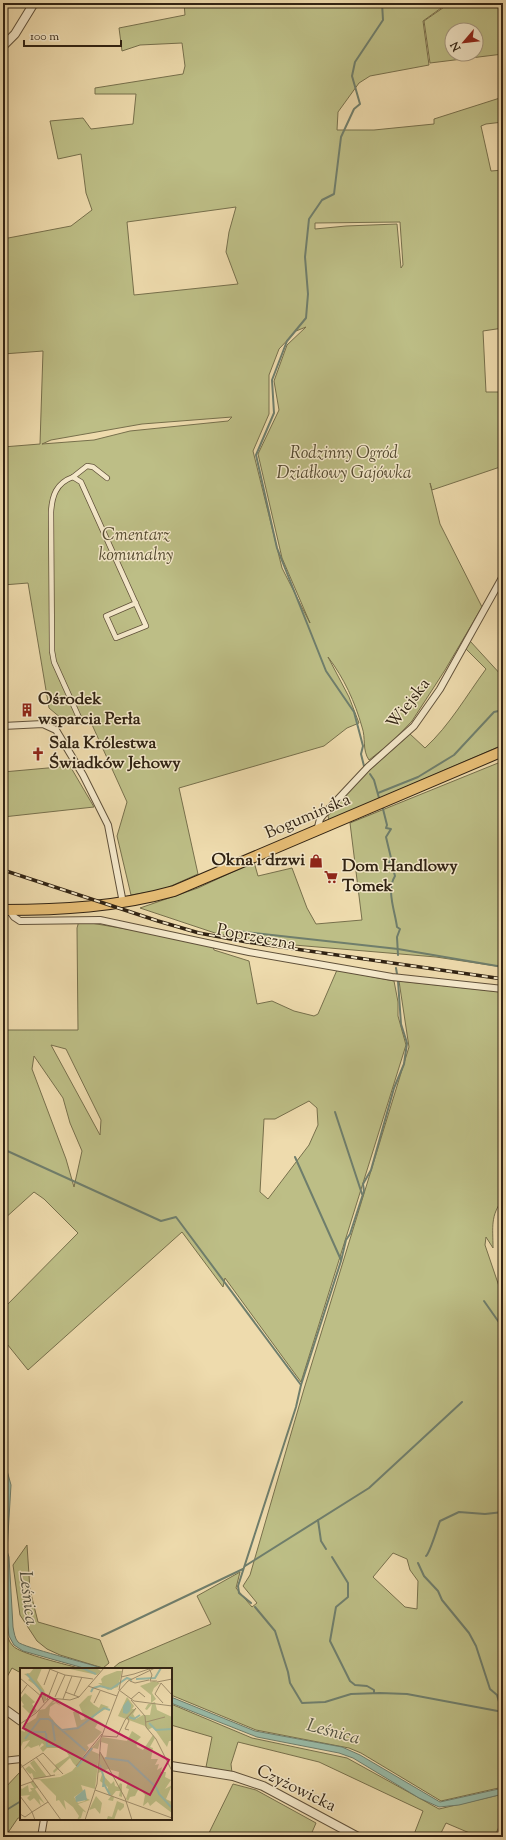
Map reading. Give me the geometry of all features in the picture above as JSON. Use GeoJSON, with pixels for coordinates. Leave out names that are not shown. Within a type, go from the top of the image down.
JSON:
{"type":"FeatureCollection","features":[{"type":"Feature","properties":{"kind":"main road","name":"Bogumińska"},"geometry":{"type":"LineString","coordinates":[[6,910],[74,909],[123,903],[174,891],[503,751]]}},
{"type":"Feature","properties":{"kind":"street"},"geometry":{"type":"LineString","coordinates":[[3,46],[15,34],[34,3]]}},
{"type":"Feature","properties":{"kind":"street"},"geometry":{"type":"LineString","coordinates":[[81,722],[54,662],[52,651],[52,498],[57,487],[87,466],[93,467],[107,478]]}},
{"type":"Feature","properties":{"kind":"street"},"geometry":{"type":"LineString","coordinates":[[73,477],[81,482],[136,603],[146,626],[116,638],[106,616],[136,603]]}},
{"type":"Feature","properties":{"kind":"street","name":"Wiejska"},"geometry":{"type":"LineString","coordinates":[[317,831],[320,819],[324,814],[368,767],[410,730],[427,708],[440,689],[503,576]]}},
{"type":"Feature","properties":{"kind":"street"},"geometry":{"type":"LineString","coordinates":[[3,726],[43,724],[56,730],[83,775],[108,825],[123,903]]}},
{"type":"Feature","properties":{"kind":"street","name":"Poprzeczna"},"geometry":{"type":"LineString","coordinates":[[6,910],[20,921],[100,920],[249,952],[370,973],[503,989]]}},
{"type":"Feature","properties":{"kind":"street"},"geometry":{"type":"LineString","coordinates":[[3,1708],[20,1720]]}},
{"type":"Feature","properties":{"kind":"street"},"geometry":{"type":"LineString","coordinates":[[3,1761],[20,1759]]}},
{"type":"Feature","properties":{"kind":"street","name":"Czyżowicka"},"geometry":{"type":"LineString","coordinates":[[172,1766],[233,1776],[263,1786],[358,1837]]}},
{"type":"Feature","properties":{"kind":"street"},"geometry":{"type":"LineString","coordinates":[[40,1837],[44,1820]]}},
{"type":"Feature","properties":{"kind":"green space"},"geometry":{"type":"Polygon","coordinates":[[[184,3],[448,3],[423,21],[429,65],[370,76],[359,83],[338,112],[337,130],[374,130],[434,124],[434,119],[503,97],[503,122],[481,126],[491,171],[503,170],[503,328],[483,331],[486,392],[503,392],[503,466],[432,490],[430,483],[440,524],[482,607],[445,670],[412,721],[392,742],[369,760],[366,752],[363,731],[352,699],[339,673],[328,657],[349,697],[359,723],[347,728],[324,746],[179,788],[198,874],[162,890],[131,895],[117,836],[127,802],[89,718],[68,724],[49,708],[28,583],[3,585],[3,447],[40,444],[43,351],[3,354],[3,239],[71,226],[92,210],[86,193],[81,154],[58,159],[50,121],[83,118],[91,129],[133,124],[136,94],[95,94],[95,88],[183,74],[185,66],[182,43],[140,45],[122,51],[119,28],[185,15],[184,3]],[[236,207],[127,222],[134,295],[238,284],[226,252],[229,232],[236,207]],[[400,222],[315,223],[315,229],[397,224],[401,268],[403,265],[400,222]],[[306,327],[296,331],[279,349],[269,375],[269,414],[253,451],[282,568],[310,623],[282,558],[258,454],[279,410],[274,381],[287,345],[306,327]],[[232,417],[142,424],[51,440],[42,444],[94,440],[130,431],[228,421],[232,417]]]}},
{"type":"Feature","properties":{"kind":"green space"},"geometry":{"type":"Polygon","coordinates":[[[450,3],[503,3],[503,54],[484,56],[484,22],[444,22],[444,61],[430,63],[424,21],[450,3]]]}},
{"type":"Feature","properties":{"kind":"green space"},"geometry":{"type":"Polygon","coordinates":[[[470,641],[503,677],[503,745],[329,820],[328,816],[346,793],[410,734],[425,748],[450,720],[486,669],[465,648],[470,641]]]}},
{"type":"Feature","properties":{"kind":"green space"},"geometry":{"type":"Polygon","coordinates":[[[503,761],[503,967],[436,957],[282,944],[218,934],[140,908],[198,888],[254,862],[258,876],[292,868],[307,908],[316,924],[362,920],[350,823],[503,761]]]}},
{"type":"Feature","properties":{"kind":"green space"},"geometry":{"type":"Polygon","coordinates":[[[70,766],[94,807],[3,817],[3,772],[70,766]]]}},
{"type":"Feature","properties":{"kind":"green space"},"geometry":{"type":"Polygon","coordinates":[[[79,921],[150,933],[213,947],[214,950],[249,961],[257,1004],[272,1001],[294,1011],[314,1016],[318,1014],[337,970],[394,981],[398,1002],[398,1016],[406,1045],[301,1382],[225,1278],[223,1287],[182,1232],[28,1370],[3,1339],[3,1309],[78,1233],[44,1199],[34,1192],[3,1220],[3,1030],[78,1030],[77,928],[79,921]],[[51,1045],[100,1135],[101,1120],[66,1049],[51,1045]],[[34,1056],[32,1069],[66,1159],[74,1187],[82,1151],[70,1123],[63,1098],[34,1056]],[[309,1101],[275,1119],[264,1119],[260,1192],[268,1199],[309,1145],[318,1125],[317,1108],[309,1101]]]}},
{"type":"Feature","properties":{"kind":"green space"},"geometry":{"type":"Polygon","coordinates":[[[399,981],[503,992],[503,1199],[494,1216],[493,1248],[486,1237],[485,1245],[503,1298],[503,1787],[441,1801],[361,1753],[349,1748],[256,1730],[172,1695],[172,1668],[113,1668],[119,1663],[211,1624],[197,1596],[240,1572],[236,1588],[252,1607],[257,1603],[243,1586],[250,1575],[304,1389],[409,1047],[399,981]],[[393,1553],[373,1577],[405,1607],[417,1609],[418,1581],[410,1570],[407,1559],[393,1553]]]}},
{"type":"Feature","properties":{"kind":"green space"},"geometry":{"type":"Polygon","coordinates":[[[27,1545],[30,1590],[38,1622],[100,1640],[109,1663],[103,1668],[60,1655],[47,1649],[37,1641],[20,1615],[13,1565],[27,1545]]]}},
{"type":"Feature","properties":{"kind":"green space"},"geometry":{"type":"Polygon","coordinates":[[[3,1604],[6,1632],[13,1646],[34,1656],[78,1668],[20,1668],[20,1672],[12,1668],[3,1684],[3,1604]]]}},
{"type":"Feature","properties":{"kind":"green space"},"geometry":{"type":"Polygon","coordinates":[[[172,1704],[252,1738],[347,1758],[439,1809],[503,1794],[503,1819],[494,1837],[479,1837],[446,1823],[439,1837],[413,1837],[423,1811],[319,1762],[238,1742],[231,1764],[232,1773],[206,1767],[212,1737],[172,1725],[172,1704]]]}},
{"type":"Feature","properties":{"kind":"green space"},"geometry":{"type":"Polygon","coordinates":[[[20,1772],[20,1818],[18,1818],[5,1837],[3,1837],[3,1790],[20,1772]]]}},
{"type":"Feature","properties":{"kind":"green space"},"geometry":{"type":"Polygon","coordinates":[[[233,1784],[256,1790],[316,1823],[310,1837],[207,1837],[233,1784]]]}},
{"type":"Feature","properties":{"kind":"water"},"geometry":{"type":"Polygon","coordinates":[[[3,1456],[11,1485],[7,1551],[9,1557],[13,1627],[16,1639],[18,1642],[31,1648],[101,1668],[83,1668],[23,1651],[14,1645],[9,1636],[5,1607],[3,1456]]]}},
{"type":"Feature","properties":{"kind":"water"},"geometry":{"type":"Polygon","coordinates":[[[172,1697],[255,1731],[342,1747],[360,1755],[440,1802],[503,1788],[503,1794],[459,1805],[439,1807],[419,1798],[353,1758],[339,1753],[257,1737],[172,1703],[172,1697]]]}},
{"type":"Feature","properties":{"kind":"waterway"},"geometry":{"type":"LineString","coordinates":[[364,766],[361,754],[363,746],[354,712],[326,671],[277,548],[256,455],[274,413],[272,380],[287,341],[306,318],[308,294],[305,257],[309,219],[322,200],[334,194],[341,137],[354,109],[360,104],[352,76],[355,62],[383,20],[382,3]]}},
{"type":"Feature","properties":{"kind":"waterway"},"geometry":{"type":"LineString","coordinates":[[378,793],[418,777],[454,755],[494,712],[503,710]]}},
{"type":"Feature","properties":{"kind":"waterway"},"geometry":{"type":"LineString","coordinates":[[370,774],[374,780],[379,798]]}},
{"type":"Feature","properties":{"kind":"waterway"},"geometry":{"type":"LineString","coordinates":[[383,809],[387,825],[386,828],[391,829],[386,837],[391,858],[389,863],[392,865],[395,876],[392,882],[391,894],[397,927],[400,929],[397,937],[398,955]]}},
{"type":"Feature","properties":{"kind":"waterway"},"geometry":{"type":"LineString","coordinates":[[219,929],[398,949],[503,967]]}},
{"type":"Feature","properties":{"kind":"waterway"},"geometry":{"type":"LineString","coordinates":[[396,968],[397,974]]}},
{"type":"Feature","properties":{"kind":"waterway"},"geometry":{"type":"LineString","coordinates":[[251,1603],[239,1593],[238,1586],[296,1407],[301,1385],[341,1261],[346,1240],[350,1234],[364,1191],[363,1184],[371,1170],[394,1088],[404,1064],[407,1043],[401,1024],[398,981]]}},
{"type":"Feature","properties":{"kind":"waterway"},"geometry":{"type":"LineString","coordinates":[[335,1112],[362,1194]]}},
{"type":"Feature","properties":{"kind":"waterway"},"geometry":{"type":"LineString","coordinates":[[3,1149],[161,1221],[176,1217],[301,1385]]}},
{"type":"Feature","properties":{"kind":"waterway"},"geometry":{"type":"LineString","coordinates":[[295,1157],[341,1260]]}},
{"type":"Feature","properties":{"kind":"waterway"},"geometry":{"type":"LineString","coordinates":[[484,1301],[503,1328]]}},
{"type":"Feature","properties":{"kind":"waterway"},"geometry":{"type":"LineString","coordinates":[[245,1566],[369,1488],[462,1402]]}},
{"type":"Feature","properties":{"kind":"waterway"},"geometry":{"type":"LineString","coordinates":[[426,1556],[440,1521],[459,1512],[485,1514],[503,1512]]}},
{"type":"Feature","properties":{"kind":"waterway"},"geometry":{"type":"LineString","coordinates":[[318,1520],[321,1541],[326,1549]]}},
{"type":"Feature","properties":{"kind":"waterway"},"geometry":{"type":"LineString","coordinates":[[332,1557],[348,1583],[348,1597],[336,1607],[330,1641],[350,1681],[355,1685],[367,1686],[374,1690],[374,1693]]}},
{"type":"Feature","properties":{"kind":"waterway"},"geometry":{"type":"LineString","coordinates":[[418,1563],[424,1576],[438,1591],[442,1600],[469,1633],[476,1646],[490,1689],[497,1695],[502,1712]]}},
{"type":"Feature","properties":{"kind":"waterway"},"geometry":{"type":"LineString","coordinates":[[102,1636],[243,1569]]}},
{"type":"Feature","properties":{"kind":"waterway"},"geometry":{"type":"LineString","coordinates":[[255,1607],[275,1631],[290,1683],[302,1703],[325,1702],[351,1694],[407,1694],[503,1712]]}},
{"type":"Feature","properties":{"kind":"waterway"},"geometry":{"type":"LineString","coordinates":[[8,1809],[20,1802]]}},
{"type":"Feature","properties":{"kind":"railway"},"geometry":{"type":"LineString","coordinates":[[3,870],[199,933],[247,942],[503,979]]}},
{"type":"Feature","properties":{"kind":"place","name":"Ośrodek wsparcia Perła"},"geometry":{"type":"Point","coordinates":[27,710]}},
{"type":"Feature","properties":{"kind":"place","name":"Sala Królestwa Świadków Jehowy"},"geometry":{"type":"Point","coordinates":[38,754]}},
{"type":"Feature","properties":{"kind":"place","name":"Okna i drzwi"},"geometry":{"type":"Point","coordinates":[316,861]}},
{"type":"Feature","properties":{"kind":"place","name":"Dom Handlowy Tomek"},"geometry":{"type":"Point","coordinates":[331,877]}},
{"type":"Feature","properties":{"kind":"park label","name":"Rodzinny Ogród Działkowy Gajówka"},"geometry":{"type":"Point","coordinates":[344,464]}},
{"type":"Feature","properties":{"kind":"park label","name":"Cmentarz komunalny"},"geometry":{"type":"Point","coordinates":[136,546]}},
{"type":"Feature","properties":{"kind":"water label","name":"Leśnica"},"geometry":{"type":"Point","coordinates":[27,1598]}},
{"type":"Feature","properties":{"kind":"water label","name":"Leśnica"},"geometry":{"type":"Point","coordinates":[333,1733]}}]}
